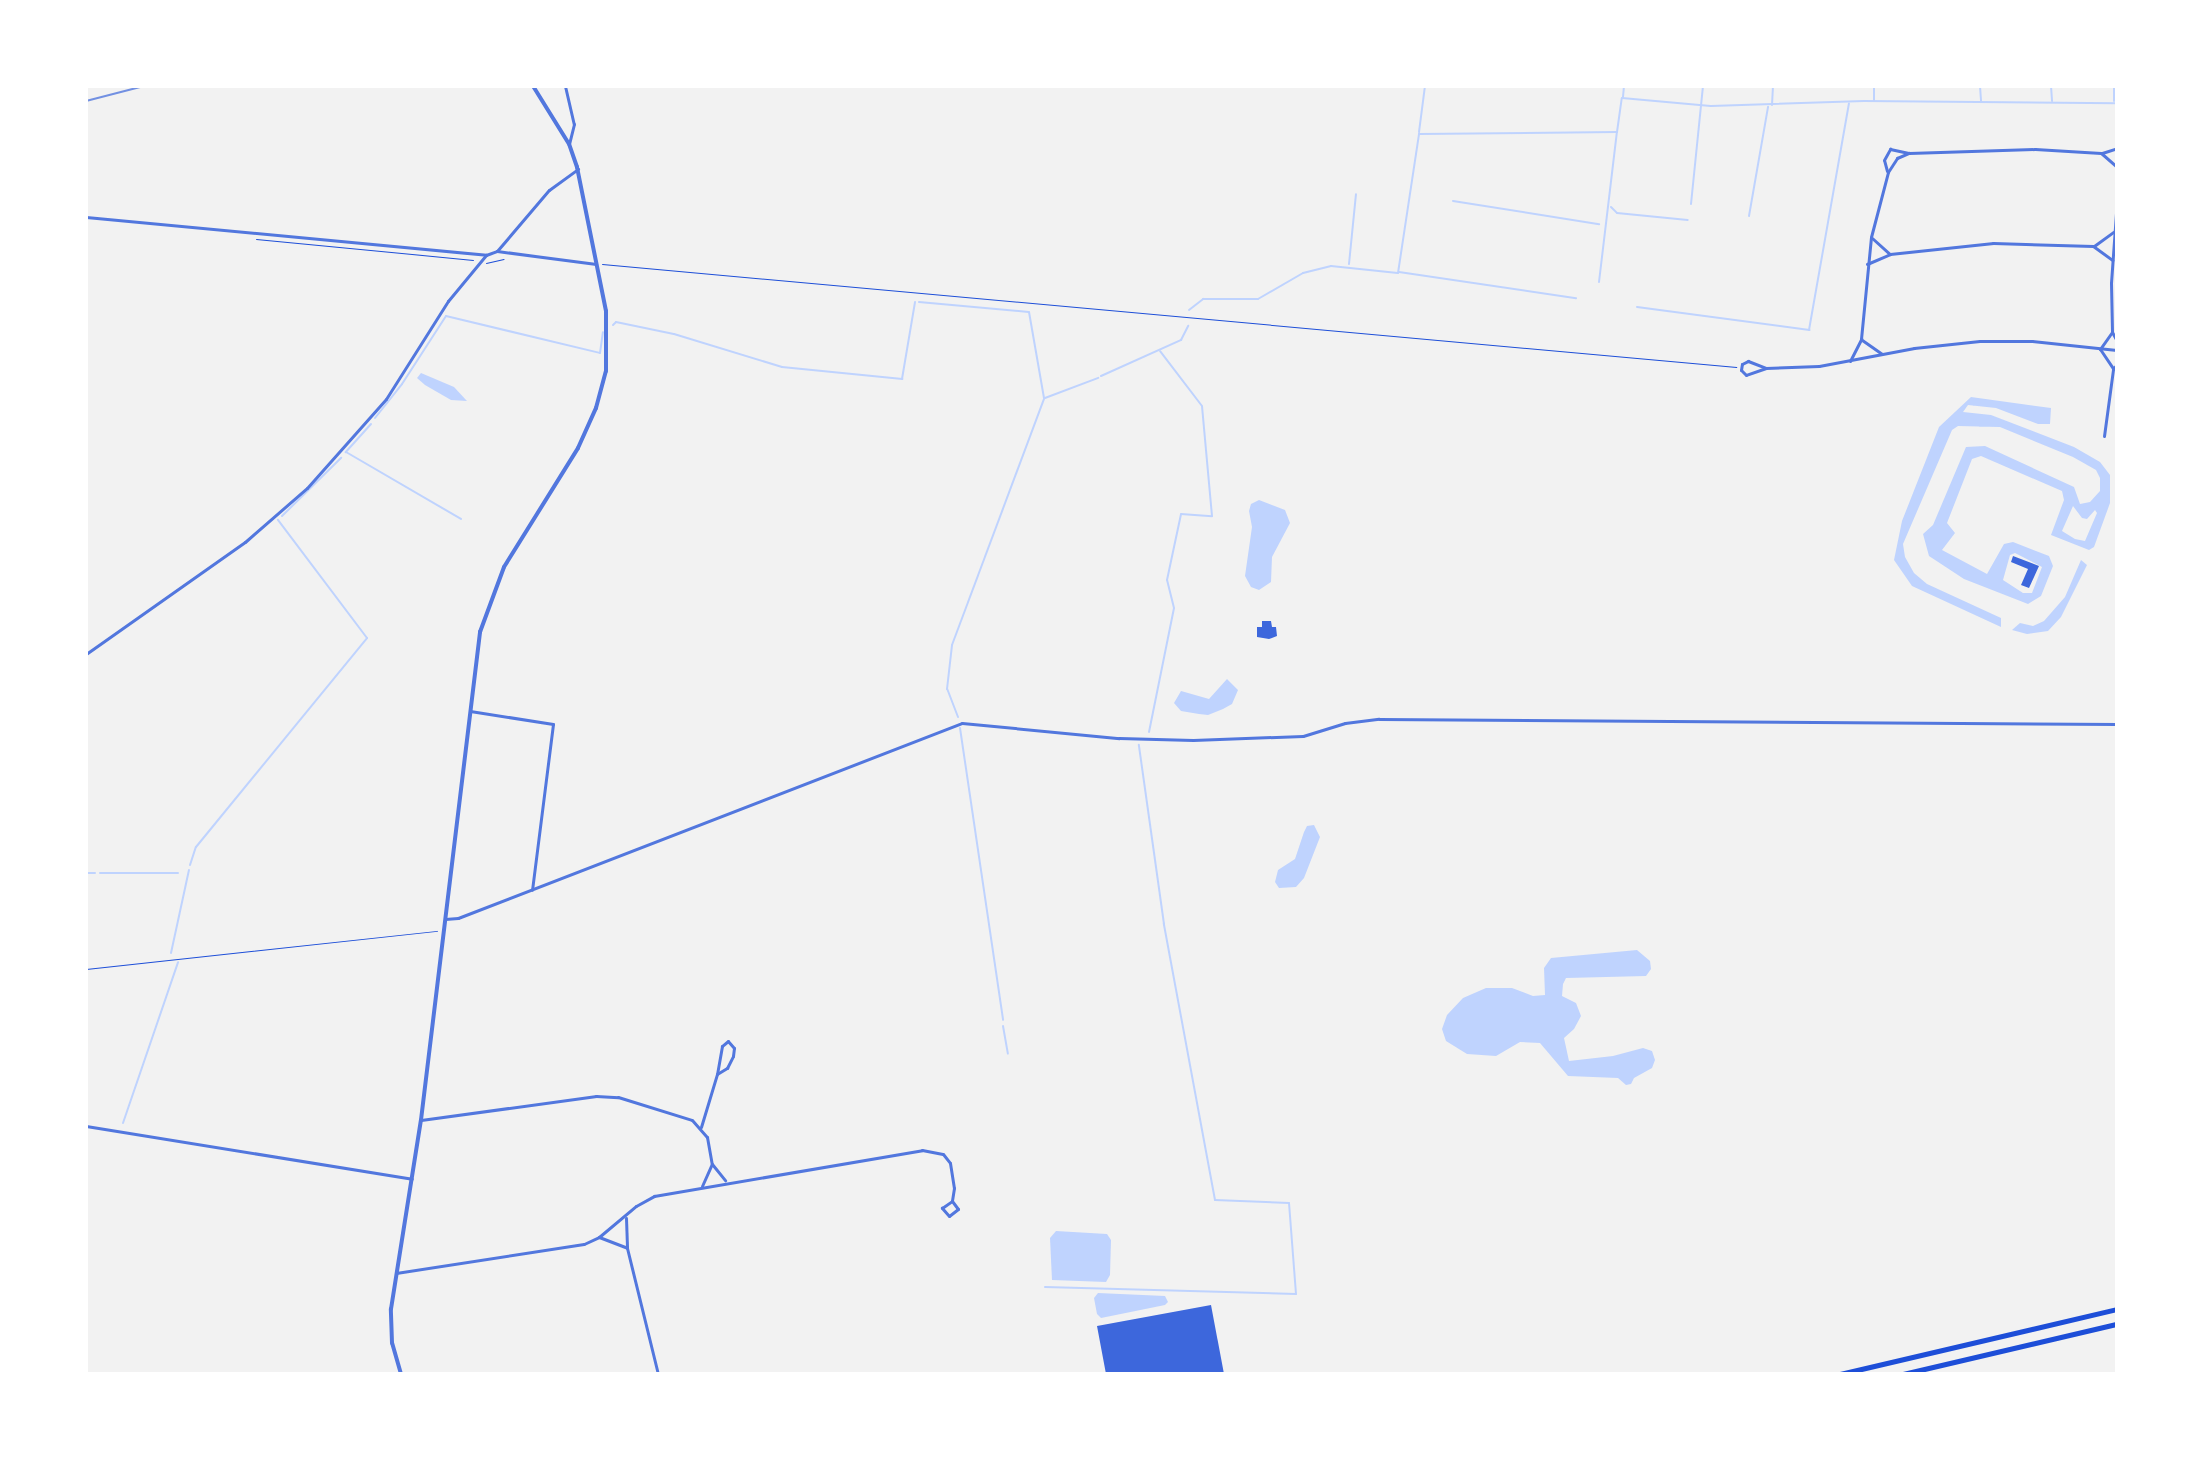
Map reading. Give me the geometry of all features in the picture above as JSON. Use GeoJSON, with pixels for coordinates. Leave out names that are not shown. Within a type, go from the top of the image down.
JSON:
{"type":"FeatureCollection","features":[{"type":"Feature","properties":{"kind":"highway"},"geometry":{"type":"LineString","coordinates":[[1840,1374],[2117,1309]]}},
{"type":"Feature","properties":{"kind":"highway"},"geometry":{"type":"LineString","coordinates":[[1903,1374],[2117,1324]]}},
{"type":"Feature","properties":{"kind":"street"},"geometry":{"type":"LineString","coordinates":[[401,1374],[391,1329],[396,1273],[421,1120],[480,632],[494,587],[565,472],[588,426],[606,371],[607,329],[578,169],[569,144],[533,86]]}},
{"type":"Feature","properties":{"kind":"street"},"geometry":{"type":"LineString","coordinates":[[565,86],[574,124],[569,144]]}},
{"type":"Feature","properties":{"kind":"street"},"geometry":{"type":"LineString","coordinates":[[1888,172],[1884,160],[1890,149],[1909,153],[2012,149],[2101,153],[2117,148]]}},
{"type":"Feature","properties":{"kind":"street"},"geometry":{"type":"LineString","coordinates":[[1850,361],[1861,339],[1871,237],[1888,172],[1897,158],[1909,153]]}},
{"type":"Feature","properties":{"kind":"street"},"geometry":{"type":"LineString","coordinates":[[2101,153],[2117,167]]}},
{"type":"Feature","properties":{"kind":"street"},"geometry":{"type":"LineString","coordinates":[[86,217],[486,255],[497,251],[555,183],[578,169]]}},
{"type":"Feature","properties":{"kind":"street"},"geometry":{"type":"LineString","coordinates":[[2117,199],[2112,260],[2112,332],[2117,341]]}},
{"type":"Feature","properties":{"kind":"street"},"geometry":{"type":"LineString","coordinates":[[2093,246],[2113,232]]}},
{"type":"Feature","properties":{"kind":"street"},"geometry":{"type":"LineString","coordinates":[[1871,237],[1890,254]]}},
{"type":"Feature","properties":{"kind":"street"},"geometry":{"type":"LineString","coordinates":[[1867,264],[1890,254],[1993,243],[2093,246],[2112,260]]}},
{"type":"Feature","properties":{"kind":"street"},"geometry":{"type":"LineString","coordinates":[[497,251],[596,264]]}},
{"type":"Feature","properties":{"kind":"street"},"geometry":{"type":"LineString","coordinates":[[86,654],[245,542],[299,496],[378,409],[453,294],[486,255]]}},
{"type":"Feature","properties":{"kind":"street"},"geometry":{"type":"LineString","coordinates":[[2100,349],[2112,332]]}},
{"type":"Feature","properties":{"kind":"street"},"geometry":{"type":"LineString","coordinates":[[1861,339],[1882,354]]}},
{"type":"Feature","properties":{"kind":"street"},"geometry":{"type":"LineString","coordinates":[[1766,368],[1748,361],[1741,367],[1746,375],[1766,368],[1850,361],[1980,341],[2117,350]]}},
{"type":"Feature","properties":{"kind":"street"},"geometry":{"type":"LineString","coordinates":[[2100,349],[2113,369]]}},
{"type":"Feature","properties":{"kind":"street"},"geometry":{"type":"LineString","coordinates":[[2104,436],[2113,369],[2117,364]]}},
{"type":"Feature","properties":{"kind":"street"},"geometry":{"type":"LineString","coordinates":[[470,711],[553,724],[532,890]]}},
{"type":"Feature","properties":{"kind":"street"},"geometry":{"type":"LineString","coordinates":[[445,919],[458,918],[532,890],[962,723],[1119,738],[1193,740],[1303,736],[1345,723],[1379,719],[2117,724]]}},
{"type":"Feature","properties":{"kind":"street"},"geometry":{"type":"LineString","coordinates":[[701,1127],[722,1046],[728,1041],[734,1048],[733,1056],[727,1068],[717,1074]]}},
{"type":"Feature","properties":{"kind":"street"},"geometry":{"type":"LineString","coordinates":[[421,1120],[596,1096],[618,1097],[692,1120],[701,1127],[707,1137],[712,1164],[727,1182]]}},
{"type":"Feature","properties":{"kind":"street"},"geometry":{"type":"LineString","coordinates":[[86,1126],[412,1179]]}},
{"type":"Feature","properties":{"kind":"street"},"geometry":{"type":"LineString","coordinates":[[396,1273],[567,1248],[599,1237],[654,1196],[933,1150],[943,1154],[950,1163],[954,1188],[952,1201]]}},
{"type":"Feature","properties":{"kind":"street"},"geometry":{"type":"LineString","coordinates":[[702,1186],[712,1164]]}},
{"type":"Feature","properties":{"kind":"street"},"geometry":{"type":"LineString","coordinates":[[627,1216],[627,1248],[658,1374]]}},
{"type":"Feature","properties":{"kind":"street"},"geometry":{"type":"LineString","coordinates":[[599,1237],[627,1248]]}},
{"type":"Feature","properties":{"kind":"path"},"geometry":{"type":"LineString","coordinates":[[252,237],[260,241],[482,262],[495,262],[511,254]]}},
{"type":"Feature","properties":{"kind":"path"},"geometry":{"type":"LineString","coordinates":[[596,264],[1741,367]]}},
{"type":"Feature","properties":{"kind":"path"},"geometry":{"type":"LineString","coordinates":[[86,969],[443,931]]}},
{"type":"Feature","properties":{"kind":"water"},"geometry":{"type":"Polygon","coordinates":[[[421,373],[454,387],[467,401],[451,400],[425,385],[417,378],[421,373]]]}},
{"type":"Feature","properties":{"kind":"water"},"geometry":{"type":"Polygon","coordinates":[[[1971,397],[2051,408],[2050,424],[2038,424],[1996,408],[1968,405],[1963,412],[1991,415],[2074,447],[2100,462],[2110,475],[2110,503],[2094,547],[2089,550],[2051,535],[2064,500],[2062,491],[1981,456],[1972,459],[1947,523],[1955,533],[1942,550],[1987,574],[2004,544],[2013,542],[2049,556],[2053,566],[2041,596],[2028,604],[1964,579],[1929,556],[1923,534],[1933,525],[1966,447],[1985,446],[2074,487],[2080,504],[2090,502],[2100,491],[2100,478],[2096,470],[2073,457],[2000,427],[1958,426],[1952,430],[1903,544],[1905,557],[1914,573],[1927,584],[2001,618],[2001,627],[1912,586],[1894,560],[1902,521],[1939,427],[1971,397]],[[2073,506],[2062,531],[2085,541],[2097,513],[2095,510],[2087,519],[2082,518],[2073,506]],[[2015,553],[2010,555],[2003,580],[2023,593],[2032,593],[2042,567],[2015,553]]]}},
{"type":"Feature","properties":{"kind":"water"},"geometry":{"type":"Polygon","coordinates":[[[1259,500],[1285,510],[1290,523],[1272,557],[1271,582],[1259,590],[1251,587],[1245,576],[1252,527],[1249,511],[1251,504],[1259,500]]]}},
{"type":"Feature","properties":{"kind":"water"},"geometry":{"type":"Polygon","coordinates":[[[2081,560],[2087,565],[2061,617],[2048,631],[2027,634],[2012,630],[2020,623],[2033,626],[2044,621],[2065,597],[2081,560]]]}},
{"type":"Feature","properties":{"kind":"water"},"geometry":{"type":"Polygon","coordinates":[[[1227,679],[1238,690],[1232,704],[1223,709],[1208,715],[1199,714],[1181,711],[1174,703],[1181,691],[1209,699],[1227,679]]]}},
{"type":"Feature","properties":{"kind":"water"},"geometry":{"type":"Polygon","coordinates":[[[1314,825],[1320,837],[1304,878],[1296,887],[1279,888],[1275,882],[1278,870],[1295,859],[1307,826],[1314,825]]]}},
{"type":"Feature","properties":{"kind":"water"},"geometry":{"type":"Polygon","coordinates":[[[1637,950],[1650,961],[1651,969],[1646,976],[1566,978],[1562,996],[1576,1003],[1581,1016],[1574,1029],[1564,1038],[1569,1061],[1613,1056],[1643,1048],[1652,1051],[1655,1060],[1652,1068],[1634,1078],[1631,1084],[1626,1085],[1618,1078],[1568,1076],[1540,1043],[1520,1042],[1496,1056],[1467,1054],[1446,1041],[1442,1029],[1447,1015],[1463,998],[1486,988],[1512,988],[1533,996],[1545,995],[1544,968],[1551,958],[1637,950]]]}},
{"type":"Feature","properties":{"kind":"water"},"geometry":{"type":"Polygon","coordinates":[[[1056,1231],[1107,1234],[1111,1240],[1110,1275],[1106,1282],[1052,1280],[1050,1238],[1056,1231]]]}},
{"type":"Feature","properties":{"kind":"water"},"geometry":{"type":"Polygon","coordinates":[[[1098,1293],[1165,1296],[1168,1302],[1101,1318],[1097,1314],[1094,1298],[1098,1293]]]}},
{"type":"Feature","properties":{"kind":"building"},"geometry":{"type":"Polygon","coordinates":[[[2013,556],[2039,566],[2029,588],[2021,585],[2028,569],[2011,562],[2013,556]]]}},
{"type":"Feature","properties":{"kind":"building"},"geometry":{"type":"Polygon","coordinates":[[[1262,621],[1271,621],[1272,627],[1276,627],[1277,636],[1269,639],[1257,637],[1257,627],[1262,627],[1262,621]]]}},
{"type":"Feature","properties":{"kind":"building"},"geometry":{"type":"Polygon","coordinates":[[[1211,1305],[1224,1374],[1106,1374],[1097,1326],[1211,1305]]]}},
{"type":"Feature","properties":{"kind":"waterway"},"geometry":{"type":"LineString","coordinates":[[1419,132],[1425,86]]}},
{"type":"Feature","properties":{"kind":"waterway"},"geometry":{"type":"LineString","coordinates":[[1623,97],[1624,86]]}},
{"type":"Feature","properties":{"kind":"waterway"},"geometry":{"type":"LineString","coordinates":[[1691,204],[1703,86]]}},
{"type":"Feature","properties":{"kind":"waterway"},"geometry":{"type":"LineString","coordinates":[[1772,105],[1773,86]]}},
{"type":"Feature","properties":{"kind":"waterway"},"geometry":{"type":"LineString","coordinates":[[1874,86],[1874,101]]}},
{"type":"Feature","properties":{"kind":"waterway"},"geometry":{"type":"LineString","coordinates":[[1980,86],[1981,101]]}},
{"type":"Feature","properties":{"kind":"waterway"},"geometry":{"type":"LineString","coordinates":[[2051,86],[2052,101]]}},
{"type":"Feature","properties":{"kind":"waterway"},"geometry":{"type":"LineString","coordinates":[[2114,86],[2114,101]]}},
{"type":"Feature","properties":{"kind":"waterway"},"geometry":{"type":"LineString","coordinates":[[1189,310],[1203,299],[1258,299],[1303,273],[1331,266],[1398,273],[1419,134],[1617,132],[1622,98],[1711,106],[1864,101],[2117,103]]}},
{"type":"Feature","properties":{"kind":"waterway"},"geometry":{"type":"LineString","coordinates":[[1637,307],[1809,330],[1849,104]]}},
{"type":"Feature","properties":{"kind":"waterway"},"geometry":{"type":"LineString","coordinates":[[1749,216],[1768,107]]}},
{"type":"Feature","properties":{"kind":"waterway"},"geometry":{"type":"LineString","coordinates":[[1599,282],[1617,132]]}},
{"type":"Feature","properties":{"kind":"waterway"},"geometry":{"type":"LineString","coordinates":[[1349,264],[1356,194]]}},
{"type":"Feature","properties":{"kind":"waterway"},"geometry":{"type":"LineString","coordinates":[[1453,201],[1599,224]]}},
{"type":"Feature","properties":{"kind":"waterway"},"geometry":{"type":"LineString","coordinates":[[1611,207],[1617,213],[1688,220]]}},
{"type":"Feature","properties":{"kind":"waterway"},"geometry":{"type":"LineString","coordinates":[[1399,272],[1576,298]]}},
{"type":"Feature","properties":{"kind":"waterway"},"geometry":{"type":"LineString","coordinates":[[613,325],[616,322],[674,334],[782,367],[902,379],[915,302]]}},
{"type":"Feature","properties":{"kind":"waterway"},"geometry":{"type":"LineString","coordinates":[[919,302],[1029,312],[1044,398]]}},
{"type":"Feature","properties":{"kind":"waterway"},"geometry":{"type":"LineString","coordinates":[[375,418],[402,384],[446,316],[600,353],[603,332]]}},
{"type":"Feature","properties":{"kind":"waterway"},"geometry":{"type":"LineString","coordinates":[[1101,376],[1181,340],[1188,326]]}},
{"type":"Feature","properties":{"kind":"waterway"},"geometry":{"type":"LineString","coordinates":[[1149,732],[1174,608],[1167,580],[1181,514],[1212,516],[1202,406],[1160,351]]}},
{"type":"Feature","properties":{"kind":"waterway"},"geometry":{"type":"LineString","coordinates":[[1045,398],[1098,378]]}},
{"type":"Feature","properties":{"kind":"waterway"},"geometry":{"type":"LineString","coordinates":[[958,717],[947,689],[952,645],[1044,399]]}},
{"type":"Feature","properties":{"kind":"waterway"},"geometry":{"type":"LineString","coordinates":[[371,424],[346,452],[461,519]]}},
{"type":"Feature","properties":{"kind":"waterway"},"geometry":{"type":"LineString","coordinates":[[282,516],[341,458]]}},
{"type":"Feature","properties":{"kind":"waterway"},"geometry":{"type":"LineString","coordinates":[[190,865],[196,847],[367,638],[278,520]]}},
{"type":"Feature","properties":{"kind":"waterway"},"geometry":{"type":"LineString","coordinates":[[960,728],[1003,1020]]}},
{"type":"Feature","properties":{"kind":"waterway"},"geometry":{"type":"LineString","coordinates":[[1045,1287],[1296,1294],[1289,1203],[1215,1200],[1164,924],[1139,745]]}},
{"type":"Feature","properties":{"kind":"waterway"},"geometry":{"type":"LineString","coordinates":[[171,953],[189,870]]}},
{"type":"Feature","properties":{"kind":"waterway"},"geometry":{"type":"LineString","coordinates":[[86,873],[95,873]]}},
{"type":"Feature","properties":{"kind":"waterway"},"geometry":{"type":"LineString","coordinates":[[100,873],[178,873]]}},
{"type":"Feature","properties":{"kind":"waterway"},"geometry":{"type":"LineString","coordinates":[[123,1123],[178,962]]}},
{"type":"Feature","properties":{"kind":"waterway"},"geometry":{"type":"LineString","coordinates":[[1003,1026],[1008,1054]]}},
{"type":"Feature","properties":{"kind":"railway"},"geometry":{"type":"LineString","coordinates":[[86,101],[144,86]]}}]}
